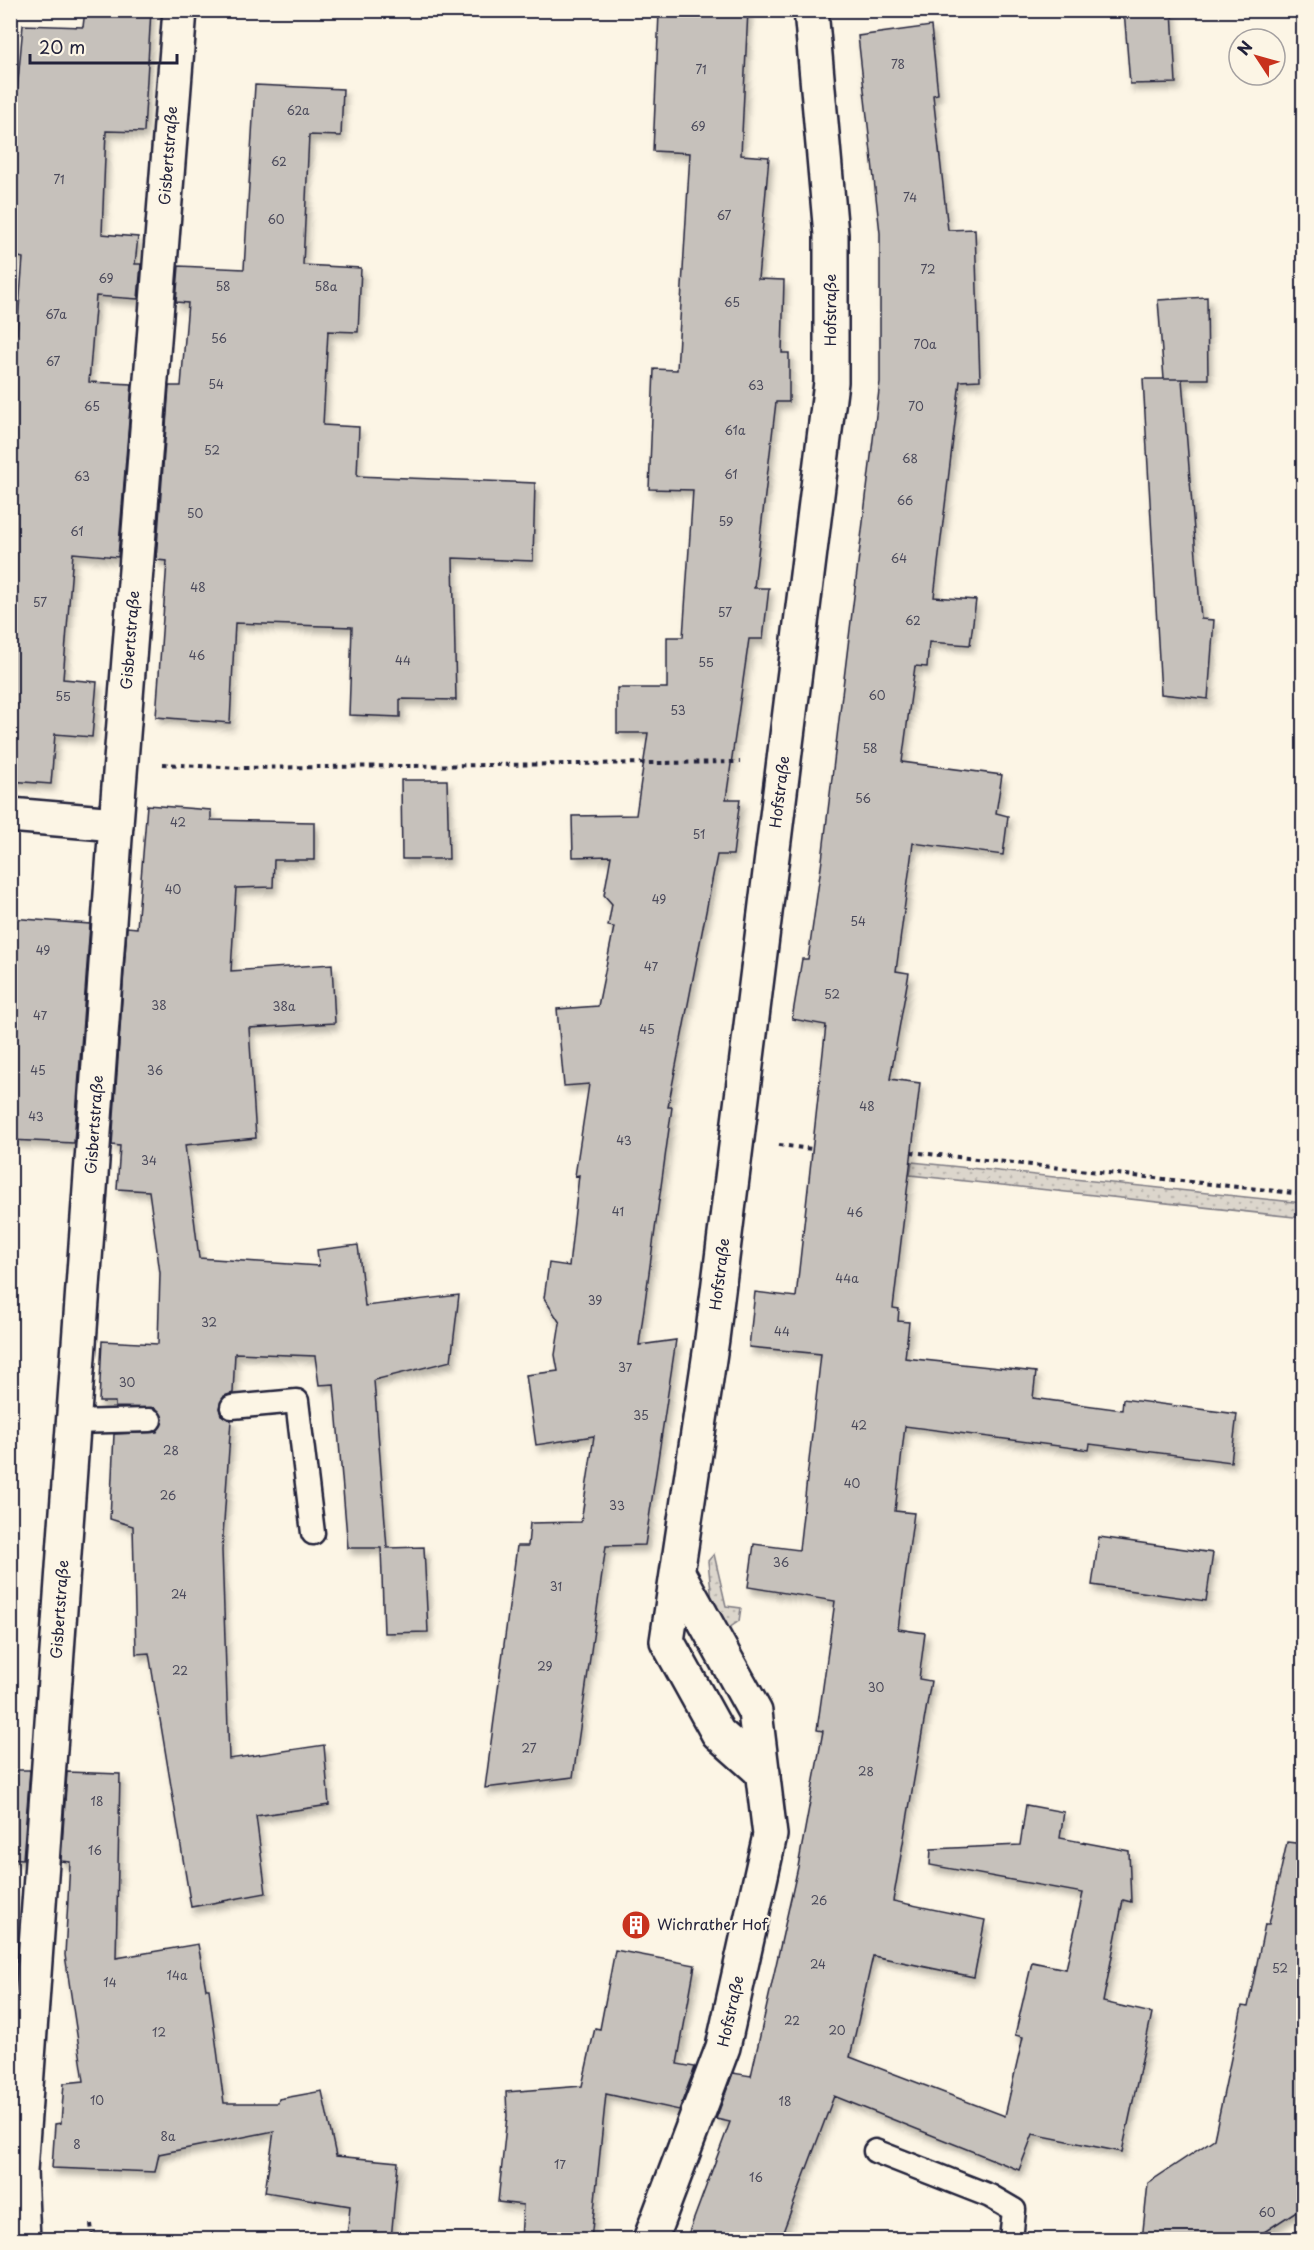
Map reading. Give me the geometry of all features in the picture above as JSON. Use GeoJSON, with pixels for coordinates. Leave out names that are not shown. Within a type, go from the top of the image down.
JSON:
{"type":"FeatureCollection","features":[{"type":"Feature","properties":{"kind":"street","name":"Gisbertstraße"},"geometry":{"type":"LineString","coordinates":[[23,2240],[20,2171],[72,1422],[180,10]]}},
{"type":"Feature","properties":{"kind":"street","name":"Hofstraße"},"geometry":{"type":"LineString","coordinates":[[650,2240],[723,2047],[770,1835],[763,1773],[718,1733],[667,1641],[712,1339],[831,382],[831,235],[811,10]]}},
{"type":"Feature","properties":{"kind":"street"},"geometry":{"type":"LineString","coordinates":[[10,815],[116,825]]}},
{"type":"Feature","properties":{"kind":"lane"},"geometry":{"type":"LineString","coordinates":[[232,1407],[297,1401],[313,1533]]}},
{"type":"Feature","properties":{"kind":"lane"},"geometry":{"type":"LineString","coordinates":[[72,1422],[150,1420]]}},
{"type":"Feature","properties":{"kind":"lane"},"geometry":{"type":"LineString","coordinates":[[875,2151],[990,2196],[1014,2210],[1011,2240]]}},
{"type":"Feature","properties":{"kind":"path"},"geometry":{"type":"LineString","coordinates":[[121,761],[239,768],[764,762],[783,764]]}},
{"type":"Feature","properties":{"kind":"path"},"geometry":{"type":"LineString","coordinates":[[911,1152],[1304,1194]]}},
{"type":"Feature","properties":{"kind":"path"},"geometry":{"type":"LineString","coordinates":[[91,2224],[93,2240]]}},
{"type":"Feature","properties":{"kind":"shaded area"},"geometry":{"type":"Polygon","coordinates":[[[912,1162],[1303,1203],[1303,1218],[910,1175],[912,1162]]]}},
{"type":"Feature","properties":{"kind":"shaded area"},"geometry":{"type":"Polygon","coordinates":[[[714,1554],[726,1606],[741,1608],[739,1621],[726,1630],[712,1601],[708,1561],[714,1554]]]}},
{"type":"Feature","properties":{"kind":"building"},"geometry":{"type":"Polygon","coordinates":[[[85,10],[151,10],[144,132],[106,131],[102,234],[138,237],[135,264],[141,264],[138,299],[96,296],[89,382],[132,384],[118,557],[73,553],[63,679],[97,682],[92,737],[55,734],[51,784],[10,781],[10,333],[17,334],[23,258],[11,255],[14,127],[23,25],[83,27],[85,10]]]}},
{"type":"Feature","properties":{"kind":"building"},"geometry":{"type":"Polygon","coordinates":[[[701,10],[748,10],[741,155],[769,157],[758,279],[784,280],[782,353],[789,353],[789,402],[776,402],[754,588],[769,588],[763,639],[749,639],[726,799],[740,799],[733,855],[717,855],[668,1107],[672,1107],[639,1345],[676,1340],[645,1545],[606,1546],[573,1777],[485,1788],[517,1546],[528,1546],[530,1523],[581,1522],[594,1436],[536,1445],[526,1375],[558,1371],[555,1355],[560,1323],[544,1298],[549,1263],[569,1266],[579,1175],[575,1176],[589,1084],[564,1086],[557,1009],[598,1006],[614,927],[608,926],[612,904],[604,895],[611,856],[573,857],[572,816],[636,815],[648,733],[617,733],[617,688],[667,688],[667,637],[683,637],[693,490],[649,489],[654,369],[677,370],[690,153],[653,151],[659,13],[702,16],[701,10]]]}},
{"type":"Feature","properties":{"kind":"building"},"geometry":{"type":"Polygon","coordinates":[[[1124,10],[1172,10],[1176,83],[1130,84],[1124,10]]]}},
{"type":"Feature","properties":{"kind":"building"},"geometry":{"type":"Polygon","coordinates":[[[931,26],[938,94],[933,95],[948,230],[975,229],[980,380],[960,381],[934,597],[976,600],[970,645],[929,642],[927,667],[915,666],[902,762],[1002,775],[996,813],[1008,816],[1003,855],[913,843],[896,971],[909,973],[890,1079],[920,1083],[893,1308],[899,1309],[898,1321],[909,1322],[905,1358],[1036,1372],[1033,1398],[1122,1410],[1123,1399],[1237,1414],[1231,1462],[1090,1444],[1089,1450],[905,1426],[895,1511],[914,1513],[898,1629],[925,1633],[919,1679],[931,1681],[893,1901],[985,1920],[974,1977],[873,1956],[850,2057],[1005,2116],[1023,2037],[1015,2035],[1032,1962],[1066,1969],[1083,1893],[930,1865],[931,1849],[1020,1845],[1026,1805],[1064,1812],[1060,1838],[1129,1851],[1131,1902],[1123,1900],[1103,2002],[1152,2013],[1122,2152],[1033,2134],[1019,2170],[834,2096],[780,2240],[686,2240],[730,2122],[716,2119],[733,2073],[751,2076],[798,1867],[823,1731],[817,1730],[835,1601],[748,1587],[754,1544],[799,1550],[821,1354],[749,1347],[755,1292],[796,1297],[826,1025],[792,1019],[802,959],[808,959],[822,860],[880,382],[880,233],[858,36],[931,26]]]}},
{"type":"Feature","properties":{"kind":"building"},"geometry":{"type":"Polygon","coordinates":[[[255,85],[343,89],[341,136],[309,135],[303,265],[361,268],[358,332],[328,331],[323,425],[359,427],[357,476],[535,483],[533,561],[453,558],[456,700],[400,699],[400,717],[349,715],[352,627],[235,623],[230,723],[156,717],[167,561],[156,560],[169,386],[181,386],[188,303],[176,302],[179,266],[244,269],[255,85]]]}},
{"type":"Feature","properties":{"kind":"building"},"geometry":{"type":"Polygon","coordinates":[[[1207,297],[1208,379],[1164,379],[1158,300],[1207,297]]]}},
{"type":"Feature","properties":{"kind":"building"},"geometry":{"type":"Polygon","coordinates":[[[1143,379],[1182,379],[1201,619],[1214,620],[1208,699],[1161,694],[1143,379]]]}},
{"type":"Feature","properties":{"kind":"building"},"geometry":{"type":"Polygon","coordinates":[[[401,780],[447,780],[449,859],[402,859],[401,780]]]}},
{"type":"Feature","properties":{"kind":"building"},"geometry":{"type":"Polygon","coordinates":[[[147,805],[211,810],[211,820],[314,822],[314,860],[274,860],[273,887],[236,888],[231,971],[332,964],[335,1023],[249,1028],[256,1138],[185,1145],[199,1258],[319,1266],[317,1250],[358,1245],[365,1306],[459,1295],[451,1361],[374,1380],[387,1548],[424,1547],[428,1632],[384,1633],[381,1548],[348,1548],[334,1384],[319,1385],[315,1356],[235,1353],[233,1393],[224,1396],[219,1408],[221,1415],[231,1420],[222,1550],[229,1759],[324,1745],[329,1805],[256,1816],[266,1893],[191,1907],[149,1653],[136,1654],[133,1526],[110,1519],[114,1434],[157,1432],[163,1419],[156,1408],[115,1407],[115,1402],[99,1402],[102,1341],[158,1344],[160,1273],[149,1191],[117,1189],[120,1146],[112,1145],[127,927],[137,928],[147,805]]]}},
{"type":"Feature","properties":{"kind":"building"},"geometry":{"type":"Polygon","coordinates":[[[10,918],[90,924],[74,1143],[10,1140],[10,918]]]}},
{"type":"Feature","properties":{"kind":"building"},"geometry":{"type":"Polygon","coordinates":[[[1099,1537],[1213,1553],[1206,1601],[1092,1585],[1099,1537]]]}},
{"type":"Feature","properties":{"kind":"building"},"geometry":{"type":"Polygon","coordinates":[[[10,1770],[30,1770],[23,1859],[10,1858],[10,1770]]]}},
{"type":"Feature","properties":{"kind":"building"},"geometry":{"type":"Polygon","coordinates":[[[67,1772],[120,1774],[116,1958],[198,1944],[206,1989],[209,1989],[224,2103],[278,2103],[279,2099],[322,2091],[336,2156],[398,2162],[391,2240],[347,2240],[350,2206],[265,2192],[274,2131],[159,2154],[155,2172],[52,2168],[55,2124],[61,2123],[64,2083],[84,2081],[65,1955],[70,1862],[61,1861],[67,1772]]]}},
{"type":"Feature","properties":{"kind":"building"},"geometry":{"type":"Polygon","coordinates":[[[1287,1842],[1304,1844],[1304,2206],[1252,2240],[1142,2240],[1148,2183],[1214,2139],[1242,2006],[1248,2007],[1265,1924],[1269,1924],[1287,1842]]]}},
{"type":"Feature","properties":{"kind":"building"},"geometry":{"type":"Polygon","coordinates":[[[615,1950],[695,1965],[677,2064],[695,2067],[679,2110],[606,2094],[591,2240],[521,2240],[523,2205],[498,2202],[507,2116],[506,2092],[582,2086],[595,2028],[600,2029],[615,1950]]]}},
{"type":"Feature","properties":{"kind":"place","name":"Wichrather Hof"},"geometry":{"type":"Point","coordinates":[636,1925]}}]}
